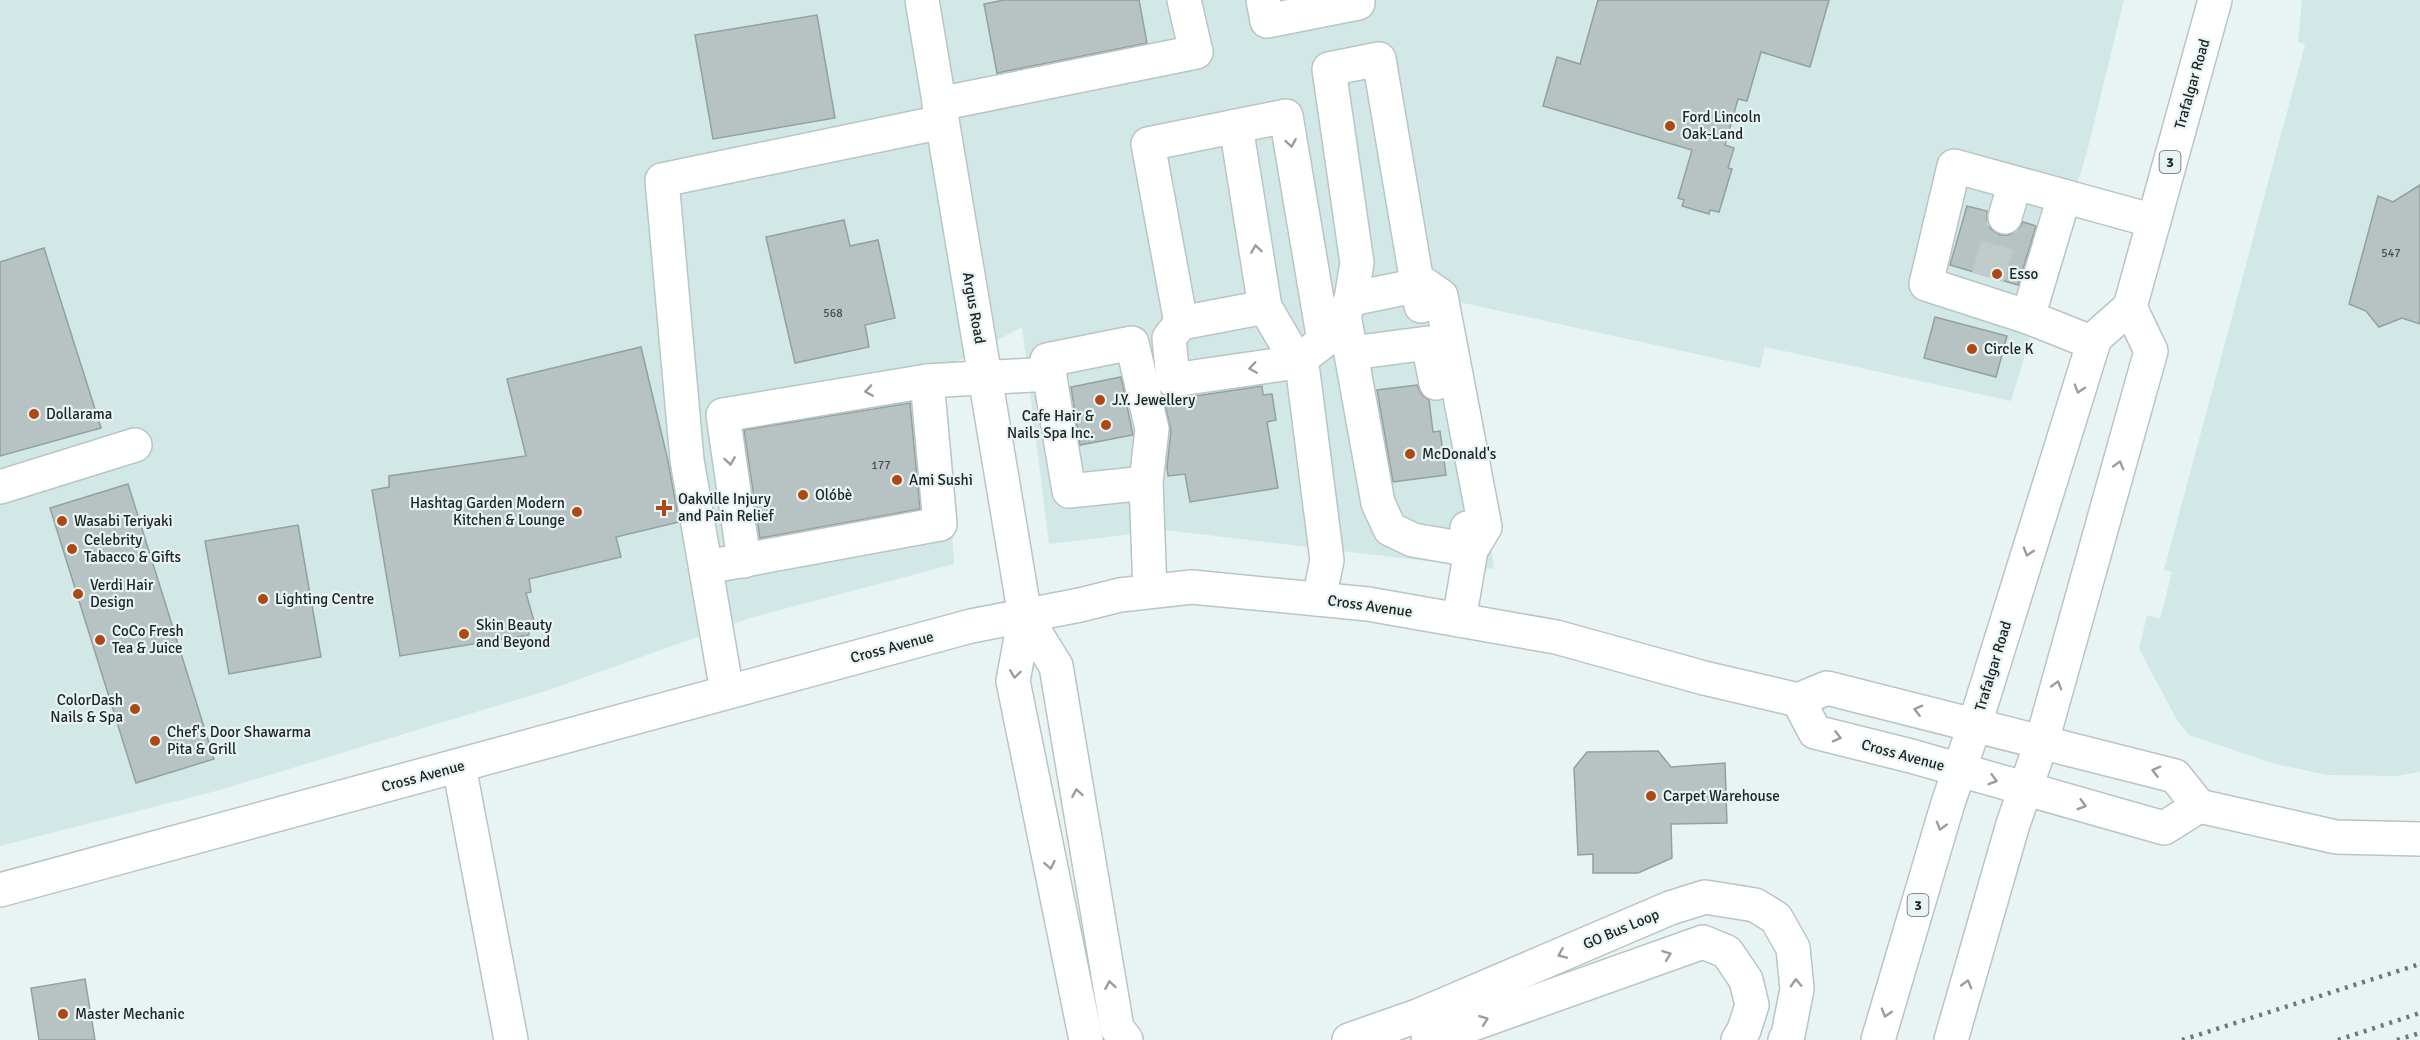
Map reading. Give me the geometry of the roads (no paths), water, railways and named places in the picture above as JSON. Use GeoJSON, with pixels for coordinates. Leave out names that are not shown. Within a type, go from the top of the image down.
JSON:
{"type":"FeatureCollection","features":[{"type":"Feature","properties":{"kind":"street","name":"Argus Road"},"geometry":{"type":"LineString","coordinates":[[921,0],[1025,616]]}},
{"type":"Feature","properties":{"kind":"street"},"geometry":{"type":"LineString","coordinates":[[727,692],[687,460],[662,180],[1196,52],[1184,0]]}},
{"type":"Feature","properties":{"kind":"street"},"geometry":{"type":"LineString","coordinates":[[1263,0],[1267,21],[1358,3]]}},
{"type":"Feature","properties":{"kind":"street","name":"Trafalgar Road"},"geometry":{"type":"LineString","coordinates":[[1878,1040],[1948,803],[1975,724],[2095,338],[2130,307],[2215,0]]}},
{"type":"Feature","properties":{"kind":"street"},"geometry":{"type":"LineString","coordinates":[[1459,620],[1471,550],[1417,286],[1380,59],[1329,69],[1357,263],[1351,299],[1344,315],[1378,503],[1390,529],[1413,540],[1471,550]]}},
{"type":"Feature","properties":{"kind":"street"},"geometry":{"type":"LineString","coordinates":[[1181,323],[1148,144],[1286,116],[1324,341],[1297,362],[1173,380],[1169,338],[1181,323],[1265,307]]}},
{"type":"Feature","properties":{"kind":"street"},"geometry":{"type":"LineString","coordinates":[[1236,126],[1265,307],[1304,372],[1328,560],[1319,599]]}},
{"type":"Feature","properties":{"kind":"street"},"geometry":{"type":"LineString","coordinates":[[2094,343],[2028,317],[1984,289],[1926,284],[1954,166],[2154,221]]}},
{"type":"Feature","properties":{"kind":"street"},"geometry":{"type":"LineString","coordinates":[[2005,217],[2015,183]]}},
{"type":"Feature","properties":{"kind":"street"},"geometry":{"type":"LineString","coordinates":[[2028,317],[2064,197]]}},
{"type":"Feature","properties":{"kind":"street"},"geometry":{"type":"LineString","coordinates":[[1351,299],[1424,284],[1441,296],[1485,527],[1471,550]]}},
{"type":"Feature","properties":{"kind":"street"},"geometry":{"type":"LineString","coordinates":[[1951,1040],[2013,824],[2042,741],[2151,351],[2130,307]]}},
{"type":"Feature","properties":{"kind":"street"},"geometry":{"type":"LineString","coordinates":[[1352,353],[1428,343]]}},
{"type":"Feature","properties":{"kind":"street"},"geometry":{"type":"LineString","coordinates":[[1146,483],[1069,491],[1047,360],[1132,344],[1152,429],[1146,483],[1150,591]]}},
{"type":"Feature","properties":{"kind":"street"},"geometry":{"type":"LineString","coordinates":[[744,561],[723,415],[927,381],[986,377],[1013,378],[1050,374]]}},
{"type":"Feature","properties":{"kind":"street"},"geometry":{"type":"LineString","coordinates":[[704,567],[940,524],[927,381]]}},
{"type":"Feature","properties":{"kind":"street"},"geometry":{"type":"LineString","coordinates":[[0,487],[135,445]]}},
{"type":"Feature","properties":{"kind":"street","name":"Cross Avenue"},"geometry":{"type":"LineString","coordinates":[[0,890],[970,626],[1120,595],[1192,586],[1368,604],[1556,637],[1704,678],[1798,700],[1815,732],[1911,756],[2164,828],[2199,806]]}},
{"type":"Feature","properties":{"kind":"street"},"geometry":{"type":"LineString","coordinates":[[1025,616],[1013,681],[1086,1040]]}},
{"type":"Feature","properties":{"kind":"street"},"geometry":{"type":"LineString","coordinates":[[1025,616],[1056,666],[1117,1028],[1126,1040]]}},
{"type":"Feature","properties":{"kind":"street"},"geometry":{"type":"LineString","coordinates":[[1798,700],[1827,688],[2175,776],[2199,806],[2336,837],[2420,839]]}},
{"type":"Feature","properties":{"kind":"street"},"geometry":{"type":"LineString","coordinates":[[459,766],[511,1040]]}},
{"type":"Feature","properties":{"kind":"street","name":"GO Bus Loop"},"geometry":{"type":"LineString","coordinates":[[1348,1040],[1420,1015],[1670,908],[1705,897],[1732,900],[1755,905],[1762,909],[1776,918],[1793,948],[1797,989],[1785,1040]]}},
{"type":"Feature","properties":{"kind":"street"},"geometry":{"type":"LineString","coordinates":[[1428,1040],[1703,942],[1727,952],[1746,980],[1752,1005],[1744,1030],[1738,1040]]}},
{"type":"Feature","properties":{"kind":"tunnel"},"geometry":{"type":"LineString","coordinates":[[1988,277],[2005,217]]}},
{"type":"Feature","properties":{"kind":"railway"},"geometry":{"type":"LineString","coordinates":[[2182,1040],[2420,964]]}},
{"type":"Feature","properties":{"kind":"railway"},"geometry":{"type":"LineString","coordinates":[[2338,1040],[2420,1013]]}},
{"type":"Feature","properties":{"kind":"railway"},"geometry":{"type":"LineString","coordinates":[[2397,1040],[2420,1033]]}},
{"type":"Feature","properties":{"kind":"place","name":"Ford Lincoln Oak-Land"},"geometry":{"type":"Point","coordinates":[1670,126]}},
{"type":"Feature","properties":{"kind":"place","name":"Esso"},"geometry":{"type":"Point","coordinates":[1997,274]}},
{"type":"Feature","properties":{"kind":"place","name":"Circle K"},"geometry":{"type":"Point","coordinates":[1972,349]}},
{"type":"Feature","properties":{"kind":"place","name":"J.Y. Jewellery"},"geometry":{"type":"Point","coordinates":[1100,400]}},
{"type":"Feature","properties":{"kind":"place","name":"Dollarama"},"geometry":{"type":"Point","coordinates":[34,414]}},
{"type":"Feature","properties":{"kind":"place","name":"Cafe Hair & Nails Spa Inc."},"geometry":{"type":"Point","coordinates":[1106,425]}},
{"type":"Feature","properties":{"kind":"place","name":"McDonald's"},"geometry":{"type":"Point","coordinates":[1410,454]}},
{"type":"Feature","properties":{"kind":"place","name":"Ami Sushi"},"geometry":{"type":"Point","coordinates":[897,480]}},
{"type":"Feature","properties":{"kind":"place","name":"Olóbè"},"geometry":{"type":"Point","coordinates":[803,495]}},
{"type":"Feature","properties":{"kind":"place","name":"Oakville Injury and Pain Relief"},"geometry":{"type":"Point","coordinates":[664,508]}},
{"type":"Feature","properties":{"kind":"place","name":"Hashtag Garden Modern Kitchen & Lounge"},"geometry":{"type":"Point","coordinates":[577,512]}},
{"type":"Feature","properties":{"kind":"place","name":"Wasabi Teriyaki"},"geometry":{"type":"Point","coordinates":[62,521]}},
{"type":"Feature","properties":{"kind":"place","name":"Celebrity Tabacco & Gifts"},"geometry":{"type":"Point","coordinates":[72,549]}},
{"type":"Feature","properties":{"kind":"place","name":"Verdi Hair Design"},"geometry":{"type":"Point","coordinates":[78,594]}},
{"type":"Feature","properties":{"kind":"place","name":"Lighting Centre"},"geometry":{"type":"Point","coordinates":[263,599]}},
{"type":"Feature","properties":{"kind":"place","name":"Skin Beauty and Beyond"},"geometry":{"type":"Point","coordinates":[464,634]}},
{"type":"Feature","properties":{"kind":"place","name":"CoCo Fresh Tea & Juice"},"geometry":{"type":"Point","coordinates":[100,640]}},
{"type":"Feature","properties":{"kind":"place","name":"ColorDash Nails & Spa"},"geometry":{"type":"Point","coordinates":[135,709]}},
{"type":"Feature","properties":{"kind":"place","name":"Chef's Door Shawarma Pita & Grill"},"geometry":{"type":"Point","coordinates":[155,741]}},
{"type":"Feature","properties":{"kind":"place","name":"Carpet Warehouse"},"geometry":{"type":"Point","coordinates":[1651,796]}},
{"type":"Feature","properties":{"kind":"place","name":"Master Mechanic"},"geometry":{"type":"Point","coordinates":[63,1014]}}]}
